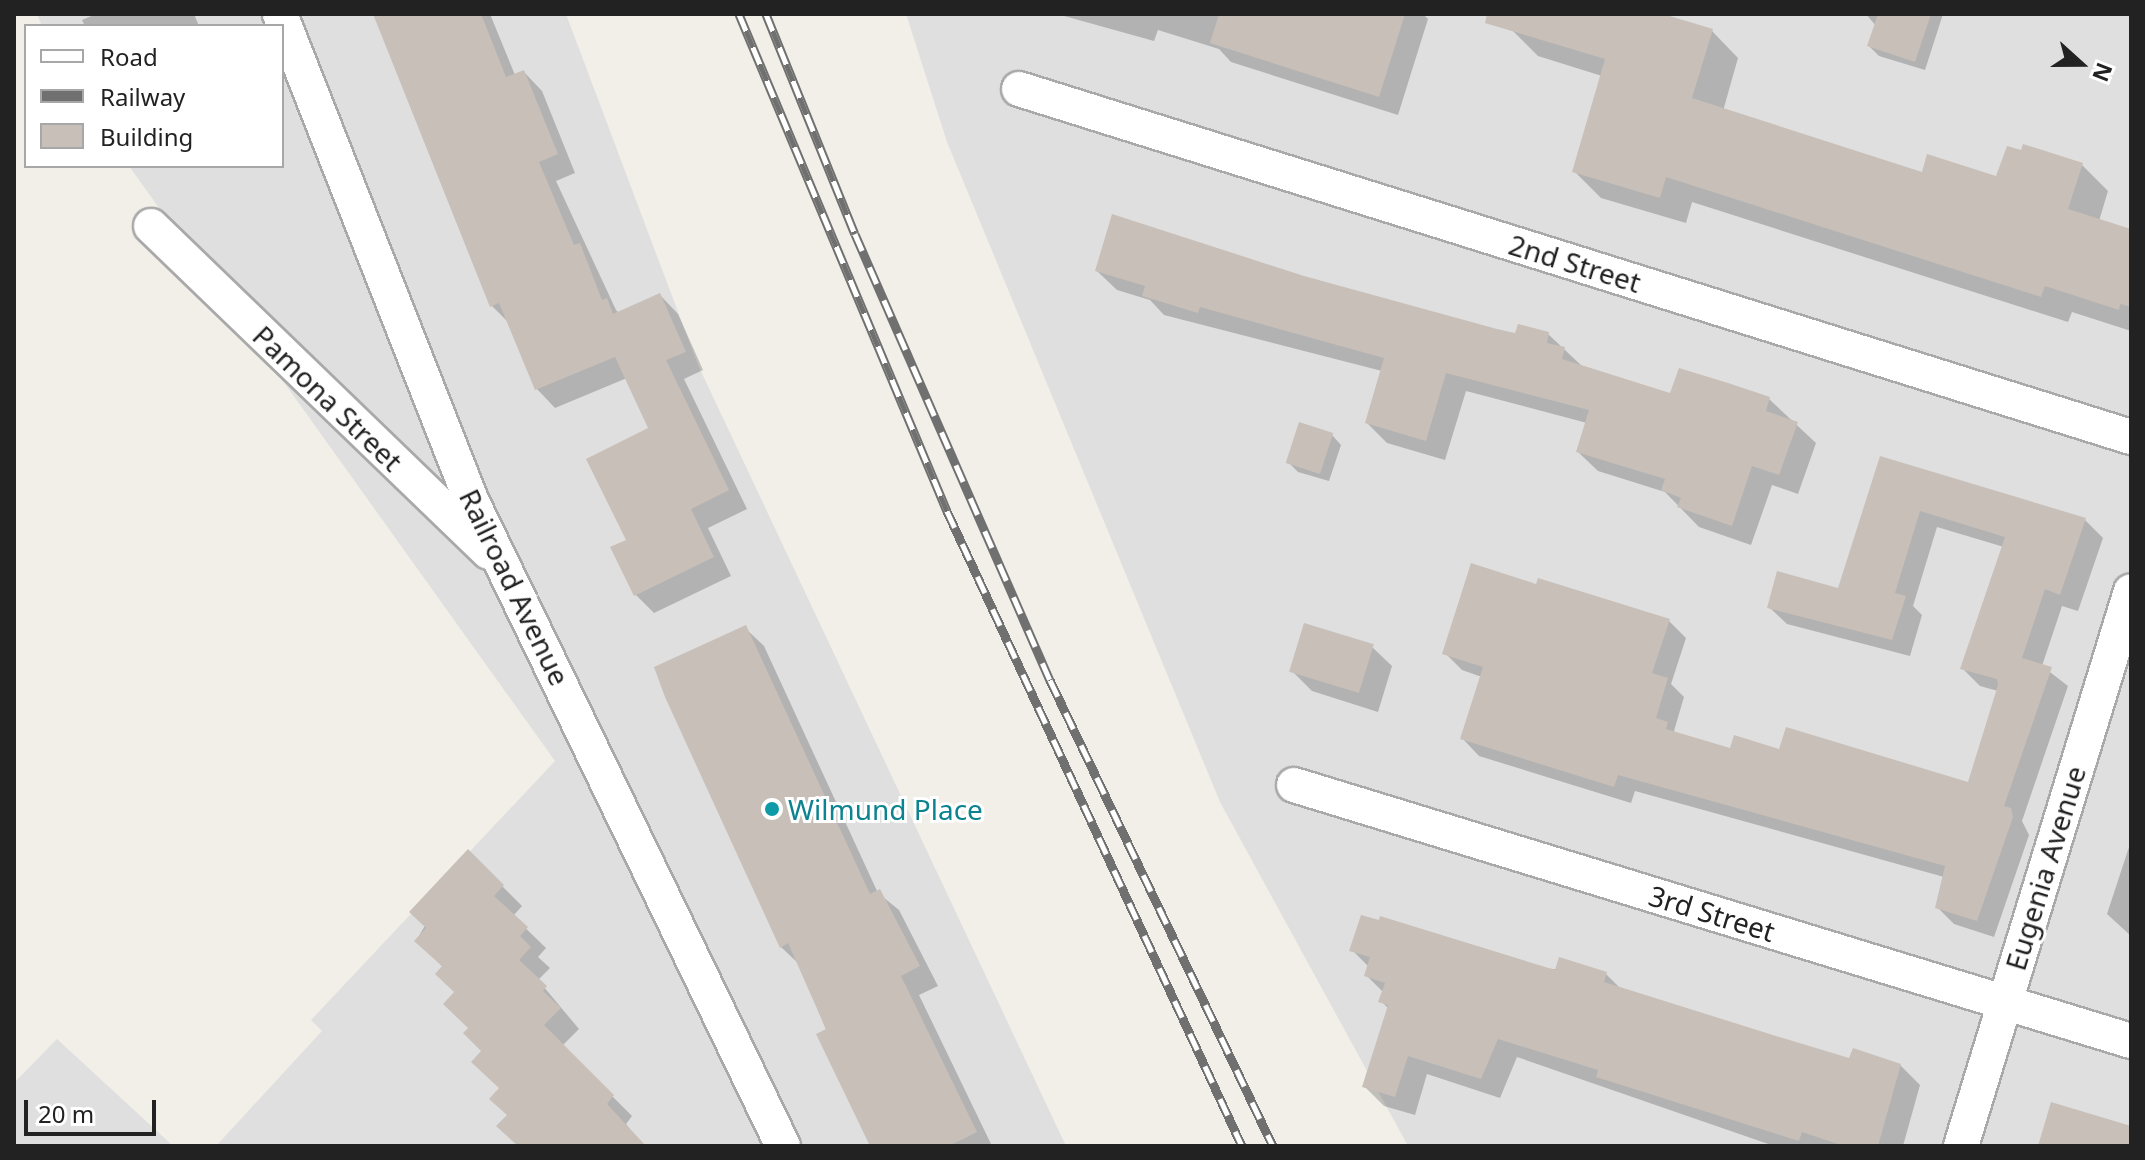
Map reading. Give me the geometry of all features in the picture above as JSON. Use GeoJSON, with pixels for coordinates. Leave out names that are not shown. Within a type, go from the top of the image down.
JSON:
{"type":"FeatureCollection","features":[{"type":"Feature","properties":{"kind":"street","name":"Railroad Avenue"},"geometry":{"type":"LineString","coordinates":[[284,24],[401,329],[506,569],[783,1146]]}},
{"type":"Feature","properties":{"kind":"street","name":"2nd Street"},"geometry":{"type":"LineString","coordinates":[[1019,89],[2131,437]]}},
{"type":"Feature","properties":{"kind":"street","name":"Pamona Street"},"geometry":{"type":"LineString","coordinates":[[151,226],[506,569]]}},
{"type":"Feature","properties":{"kind":"street","name":"Eugenia Avenue"},"geometry":{"type":"LineString","coordinates":[[1961,1146],[2131,591]]}},
{"type":"Feature","properties":{"kind":"street","name":"3rd Street"},"geometry":{"type":"LineString","coordinates":[[1294,785],[2131,1041]]}},
{"type":"Feature","properties":{"kind":"shaded area"},"geometry":{"type":"Polygon","coordinates":[[[37,14],[566,14],[698,365],[1066,1146],[216,1146],[322,1031],[311,1020],[555,761],[130,168],[284,168],[284,24],[41,24],[37,14]]]}},
{"type":"Feature","properties":{"kind":"shaded area"},"geometry":{"type":"Polygon","coordinates":[[[906,14],[2131,14],[2131,1146],[1408,1146],[1220,802],[947,142],[906,14]]]}},
{"type":"Feature","properties":{"kind":"shaded area"},"geometry":{"type":"Polygon","coordinates":[[[57,1039],[173,1146],[14,1146],[14,1083],[57,1039]]]}},
{"type":"Feature","properties":{"kind":"building"},"geometry":{"type":"Polygon","coordinates":[[[373,14],[481,14],[506,77],[524,70],[558,154],[539,162],[574,245],[580,243],[602,300],[607,298],[613,314],[660,293],[686,352],[666,360],[729,490],[691,509],[714,557],[634,596],[610,547],[626,540],[586,459],[648,428],[615,357],[535,390],[499,303],[490,307],[373,14]]]}},
{"type":"Feature","properties":{"kind":"building"},"geometry":{"type":"Polygon","coordinates":[[[1219,14],[1405,14],[1379,97],[1210,43],[1219,14]]]}},
{"type":"Feature","properties":{"kind":"building"},"geometry":{"type":"Polygon","coordinates":[[[1487,14],[1663,14],[1713,29],[1692,98],[1922,172],[1927,154],[1996,176],[2007,146],[2021,150],[2023,144],[2083,163],[2068,209],[2131,229],[2131,307],[2120,304],[2119,310],[2045,286],[2041,297],[1666,177],[1660,198],[1572,172],[1605,59],[1485,23],[1487,14]]]}},
{"type":"Feature","properties":{"kind":"building"},"geometry":{"type":"Polygon","coordinates":[[[1878,14],[1931,14],[1915,62],[1867,46],[1878,14]]]}},
{"type":"Feature","properties":{"kind":"building"},"geometry":{"type":"Polygon","coordinates":[[[1112,214],[1304,276],[1497,329],[1515,333],[1518,324],[1549,332],[1547,343],[1565,347],[1562,359],[1670,393],[1679,368],[1770,397],[1766,411],[1798,422],[1779,475],[1752,466],[1732,526],[1677,507],[1681,498],[1661,490],[1665,479],[1576,452],[1589,410],[1446,373],[1426,441],[1365,423],[1384,358],[1200,307],[1198,313],[1142,296],[1145,286],[1095,271],[1112,214]]]}},
{"type":"Feature","properties":{"kind":"building"},"geometry":{"type":"Polygon","coordinates":[[[1299,422],[1333,433],[1320,474],[1286,463],[1299,422]]]}},
{"type":"Feature","properties":{"kind":"building"},"geometry":{"type":"Polygon","coordinates":[[[1880,456],[2086,518],[2060,595],[2045,589],[2022,658],[2052,667],[2004,806],[2011,808],[2013,817],[1977,921],[1935,908],[1945,866],[1618,775],[1614,787],[1460,739],[1483,667],[1442,654],[1471,563],[1536,584],[1538,578],[1670,619],[1652,673],[1668,678],[1656,718],[1668,722],[1666,729],[1730,748],[1734,735],[1779,749],[1786,727],[1968,782],[1998,685],[1997,679],[1960,669],[2005,537],[1920,511],[1895,593],[1906,596],[1892,640],[1767,608],[1777,571],[1838,588],[1880,456]]]}},
{"type":"Feature","properties":{"kind":"building"},"geometry":{"type":"Polygon","coordinates":[[[1304,623],[1374,644],[1359,693],[1289,672],[1304,623]]]}},
{"type":"Feature","properties":{"kind":"building"},"geometry":{"type":"Polygon","coordinates":[[[746,625],[870,894],[880,889],[920,966],[901,976],[977,1132],[949,1146],[870,1146],[816,1034],[826,1029],[788,943],[780,948],[665,697],[654,667],[746,625]]]}},
{"type":"Feature","properties":{"kind":"building"},"geometry":{"type":"Polygon","coordinates":[[[468,849],[504,885],[494,896],[528,927],[520,936],[531,947],[519,960],[547,986],[543,991],[561,1008],[544,1025],[614,1095],[607,1104],[646,1146],[518,1146],[496,1126],[507,1115],[489,1099],[499,1088],[471,1062],[481,1051],[463,1033],[468,1028],[443,1004],[454,992],[435,974],[442,966],[414,941],[426,928],[409,912],[468,849]]]}},
{"type":"Feature","properties":{"kind":"building"},"geometry":{"type":"Polygon","coordinates":[[[1361,915],[1379,920],[1380,916],[1555,970],[1559,957],[1607,972],[1604,982],[1776,1036],[1849,1058],[1853,1048],[1901,1064],[1878,1146],[1844,1146],[1802,1132],[1799,1141],[1596,1077],[1598,1070],[1498,1039],[1481,1079],[1408,1056],[1395,1097],[1362,1087],[1388,1005],[1378,1002],[1385,983],[1364,976],[1370,957],[1349,951],[1361,915]]]}},
{"type":"Feature","properties":{"kind":"building"},"geometry":{"type":"Polygon","coordinates":[[[2051,1102],[2131,1126],[2131,1146],[2038,1146],[2051,1102]]]}},
{"type":"Feature","properties":{"kind":"railway"},"geometry":{"type":"LineString","coordinates":[[739,14],[947,511],[1242,1146]]}},
{"type":"Feature","properties":{"kind":"railway"},"geometry":{"type":"LineString","coordinates":[[766,14],[855,234],[1050,680],[1273,1146]]}},
{"type":"Feature","properties":{"kind":"place","name":"Wilmund Place"},"geometry":{"type":"Point","coordinates":[772,809]}}]}
